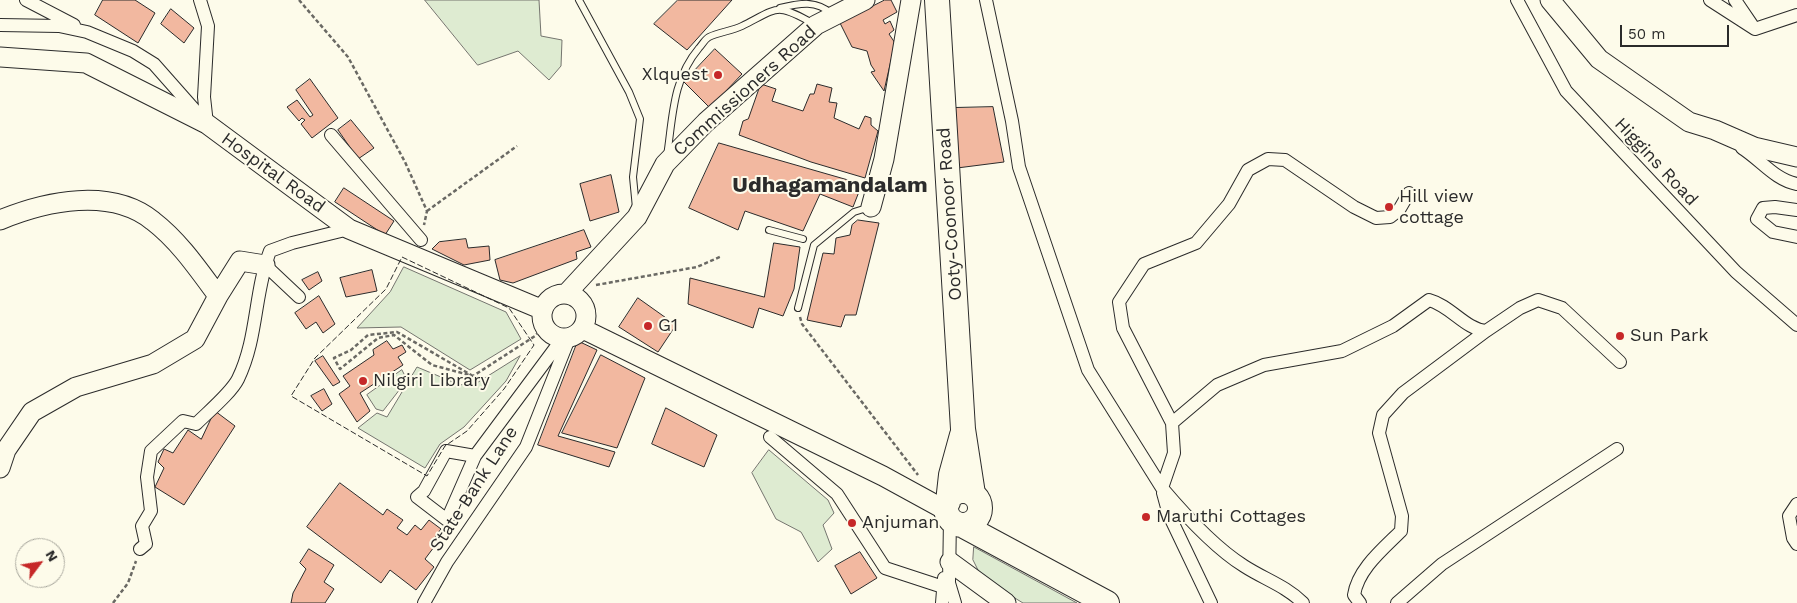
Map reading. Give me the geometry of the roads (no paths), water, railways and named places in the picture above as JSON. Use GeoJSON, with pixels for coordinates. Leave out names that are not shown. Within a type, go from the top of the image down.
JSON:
{"type":"FeatureCollection","features":[{"type":"Feature","properties":{"kind":"highway","name":"Ooty-Coonoor Road"},"geometry":{"type":"LineString","coordinates":[[937,0],[963,429],[960,511]]}},
{"type":"Feature","properties":{"kind":"highway"},"geometry":{"type":"LineString","coordinates":[[960,511],[1015,554],[1107,603]]}},
{"type":"Feature","properties":{"kind":"street"},"geometry":{"type":"LineString","coordinates":[[26,0],[87,32],[132,51],[154,64],[207,124]]}},
{"type":"Feature","properties":{"kind":"street"},"geometry":{"type":"LineString","coordinates":[[200,0],[208,26],[204,97],[207,124]]}},
{"type":"Feature","properties":{"kind":"street","name":"Commissioners Road"},"geometry":{"type":"LineString","coordinates":[[566,294],[637,217],[665,164],[706,122],[816,25],[865,0]]}},
{"type":"Feature","properties":{"kind":"street"},"geometry":{"type":"LineString","coordinates":[[871,207],[884,159],[911,0]]}},
{"type":"Feature","properties":{"kind":"street"},"geometry":{"type":"LineString","coordinates":[[986,0],[1012,121],[1019,167],[1088,370],[1162,488],[1190,521],[1242,565],[1291,592],[1303,603]]}},
{"type":"Feature","properties":{"kind":"street","name":"Higgins Road"},"geometry":{"type":"LineString","coordinates":[[1517,0],[1566,91],[1736,272],[1797,325]]}},
{"type":"Feature","properties":{"kind":"street"},"geometry":{"type":"LineString","coordinates":[[1550,0],[1599,59],[1689,122],[1715,130],[1754,146],[1797,157]]}},
{"type":"Feature","properties":{"kind":"street"},"geometry":{"type":"LineString","coordinates":[[1710,0],[1755,29]]}},
{"type":"Feature","properties":{"kind":"street"},"geometry":{"type":"LineString","coordinates":[[1735,0],[1755,29]]}},
{"type":"Feature","properties":{"kind":"street"},"geometry":{"type":"LineString","coordinates":[[1755,29],[1797,15]]}},
{"type":"Feature","properties":{"kind":"street"},"geometry":{"type":"LineString","coordinates":[[0,24],[60,26],[87,32]]}},
{"type":"Feature","properties":{"kind":"street","name":"Hospital Road"},"geometry":{"type":"LineString","coordinates":[[0,57],[86,63],[207,124],[350,229],[543,318]]}},
{"type":"Feature","properties":{"kind":"street"},"geometry":{"type":"LineString","coordinates":[[1715,130],[1757,158],[1783,181],[1797,184]]}},
{"type":"Feature","properties":{"kind":"street"},"geometry":{"type":"LineString","coordinates":[[331,136],[421,240]]}},
{"type":"Feature","properties":{"kind":"street"},"geometry":{"type":"LineString","coordinates":[[1211,603],[1169,515],[1162,488],[1174,452],[1172,423],[1123,328],[1119,302],[1144,264],[1196,243],[1229,204],[1248,170],[1268,160],[1285,160],[1354,207],[1376,218],[1390,217],[1398,210],[1409,192]]}},
{"type":"Feature","properties":{"kind":"street"},"geometry":{"type":"LineString","coordinates":[[0,220],[42,206],[85,201],[115,202],[152,220],[180,246],[218,296]]}},
{"type":"Feature","properties":{"kind":"street"},"geometry":{"type":"LineString","coordinates":[[1797,210],[1775,207],[1763,208],[1757,219],[1773,232],[1797,237]]}},
{"type":"Feature","properties":{"kind":"street"},"geometry":{"type":"LineString","coordinates":[[140,549],[146,544],[142,526],[151,511],[147,477],[152,450],[183,421],[196,424],[238,380],[255,332],[265,265],[270,252],[292,243],[350,229]]}},
{"type":"Feature","properties":{"kind":"street"},"geometry":{"type":"LineString","coordinates":[[0,468],[6,450],[32,412],[76,387],[153,364],[196,339],[218,296],[240,260],[265,265],[299,297]]}},
{"type":"Feature","properties":{"kind":"street"},"geometry":{"type":"LineString","coordinates":[[475,456],[446,451],[424,491],[418,497],[447,520],[475,456],[572,335],[587,312],[579,299],[566,294],[556,296],[546,304],[543,318],[554,336],[572,335],[960,511],[943,587],[942,603]]}},
{"type":"Feature","properties":{"kind":"street"},"geometry":{"type":"LineString","coordinates":[[1172,423],[1217,386],[1264,364],[1342,352],[1392,326],[1429,300],[1442,304],[1477,330],[1486,331]]}},
{"type":"Feature","properties":{"kind":"street"},"geometry":{"type":"LineString","coordinates":[[1360,603],[1354,595],[1356,582],[1376,556],[1402,531],[1402,516],[1379,433],[1383,415],[1403,393],[1486,331],[1520,308],[1538,300],[1562,308],[1620,362]]}},
{"type":"Feature","properties":{"kind":"street","name":"State Bank Lane"},"geometry":{"type":"LineString","coordinates":[[424,603],[447,562],[526,447],[572,335]]}},
{"type":"Feature","properties":{"kind":"street"},"geometry":{"type":"LineString","coordinates":[[770,437],[837,494],[885,568],[943,587]]}},
{"type":"Feature","properties":{"kind":"street"},"geometry":{"type":"LineString","coordinates":[[1397,603],[1442,564],[1617,449]]}},
{"type":"Feature","properties":{"kind":"street"},"geometry":{"type":"LineString","coordinates":[[1797,504],[1789,516],[1793,538],[1797,544]]}},
{"type":"Feature","properties":{"kind":"street"},"geometry":{"type":"LineString","coordinates":[[950,562],[949,583],[955,603]]}},
{"type":"Feature","properties":{"kind":"street"},"geometry":{"type":"LineString","coordinates":[[950,562],[1006,603]]}},
{"type":"Feature","properties":{"kind":"lane"},"geometry":{"type":"LineString","coordinates":[[580,0],[629,92],[640,119],[633,177],[637,217]]}},
{"type":"Feature","properties":{"kind":"lane"},"geometry":{"type":"LineString","coordinates":[[665,164],[673,102],[679,78],[691,57],[708,38],[740,27],[769,11],[806,2],[824,5],[834,16]]}},
{"type":"Feature","properties":{"kind":"lane"},"geometry":{"type":"LineString","coordinates":[[776,9],[792,11],[816,25]]}},
{"type":"Feature","properties":{"kind":"lane"},"geometry":{"type":"LineString","coordinates":[[798,308],[814,245],[854,212],[871,207]]}},
{"type":"Feature","properties":{"kind":"lane"},"geometry":{"type":"LineString","coordinates":[[769,230],[803,239]]}},
{"type":"Feature","properties":{"kind":"place","name":"Xlquest"},"geometry":{"type":"Point","coordinates":[718,75]}},
{"type":"Feature","properties":{"kind":"place","name":"Hill view cottage"},"geometry":{"type":"Point","coordinates":[1389,207]}},
{"type":"Feature","properties":{"kind":"place","name":"G1"},"geometry":{"type":"Point","coordinates":[648,326]}},
{"type":"Feature","properties":{"kind":"place","name":"Sun Park"},"geometry":{"type":"Point","coordinates":[1620,336]}},
{"type":"Feature","properties":{"kind":"place","name":"Nilgiri Library"},"geometry":{"type":"Point","coordinates":[363,381]}},
{"type":"Feature","properties":{"kind":"place","name":"Maruthi Cottages"},"geometry":{"type":"Point","coordinates":[1146,517]}},
{"type":"Feature","properties":{"kind":"place","name":"Anjuman"},"geometry":{"type":"Point","coordinates":[852,523]}},
{"type":"Feature","properties":{"kind":"district","name":"Udhagamandalam"},"geometry":{"type":"Point","coordinates":[830,186]}}]}
